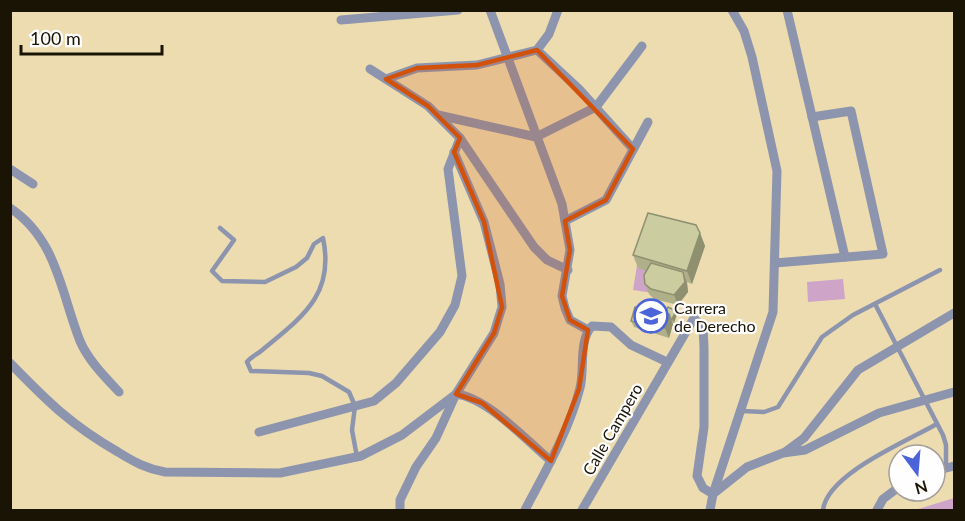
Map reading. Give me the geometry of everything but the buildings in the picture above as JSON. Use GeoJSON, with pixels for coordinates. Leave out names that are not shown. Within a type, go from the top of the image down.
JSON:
{"type":"FeatureCollection","features":[{"type":"Feature","properties":{"kind":"street"},"geometry":{"type":"LineString","coordinates":[[341,20],[458,10]]}},
{"type":"Feature","properties":{"kind":"street"},"geometry":{"type":"LineString","coordinates":[[490,10],[562,204],[570,250],[562,296],[565,308],[570,320],[588,330]]}},
{"type":"Feature","properties":{"kind":"street"},"geometry":{"type":"LineString","coordinates":[[386,79],[417,68],[477,65],[537,50],[549,34],[558,10]]}},
{"type":"Feature","properties":{"kind":"street"},"geometry":{"type":"LineString","coordinates":[[710,510],[712,494],[742,411],[773,312],[777,171],[752,57],[744,31],[732,10]]}},
{"type":"Feature","properties":{"kind":"street"},"geometry":{"type":"LineString","coordinates":[[787,10],[845,257]]}},
{"type":"Feature","properties":{"kind":"street"},"geometry":{"type":"LineString","coordinates":[[437,115],[536,137],[596,107],[642,46]]}},
{"type":"Feature","properties":{"kind":"street"},"geometry":{"type":"LineString","coordinates":[[537,50],[596,107],[633,149]]}},
{"type":"Feature","properties":{"kind":"street"},"geometry":{"type":"LineString","coordinates":[[370,69],[437,115],[460,138],[534,247],[547,260],[568,270]]}},
{"type":"Feature","properties":{"kind":"street"},"geometry":{"type":"LineString","coordinates":[[774,263],[883,254],[851,111],[812,117]]}},
{"type":"Feature","properties":{"kind":"street"},"geometry":{"type":"LineString","coordinates":[[565,221],[606,200],[648,122]]}},
{"type":"Feature","properties":{"kind":"street"},"geometry":{"type":"LineString","coordinates":[[259,432],[374,401],[396,383],[440,332],[455,305],[462,276],[448,169],[460,138]]}},
{"type":"Feature","properties":{"kind":"street"},"geometry":{"type":"LineString","coordinates":[[400,510],[400,500],[416,467],[436,438],[456,394],[494,333],[502,307],[500,284],[484,222],[454,152]]}},
{"type":"Feature","properties":{"kind":"street"},"geometry":{"type":"LineString","coordinates":[[10,169],[33,184]]}},
{"type":"Feature","properties":{"kind":"street"},"geometry":{"type":"LineString","coordinates":[[10,208],[21,215],[41,238],[61,278],[81,342],[97,367],[119,392]]}},
{"type":"Feature","properties":{"kind":"street"},"geometry":{"type":"LineString","coordinates":[[783,453],[804,438],[858,370],[954,313]]}},
{"type":"Feature","properties":{"kind":"street","name":"Calle Campero"},"geometry":{"type":"LineString","coordinates":[[582,510],[694,318],[703,328],[704,347],[704,427],[697,476],[702,488],[712,494]]}},
{"type":"Feature","properties":{"kind":"street"},"geometry":{"type":"LineString","coordinates":[[525,510],[551,461],[579,390],[588,330],[592,326],[611,327],[631,345],[667,362]]}},
{"type":"Feature","properties":{"kind":"street"},"geometry":{"type":"LineString","coordinates":[[10,363],[82,432],[147,469],[165,472],[280,473],[357,457],[402,435],[456,394],[468,396],[482,403],[551,461]]}},
{"type":"Feature","properties":{"kind":"street"},"geometry":{"type":"LineString","coordinates":[[712,494],[747,467],[783,453],[805,450],[879,413],[954,392]]}},
{"type":"Feature","properties":{"kind":"street"},"geometry":{"type":"LineString","coordinates":[[877,510],[887,496]]}},
{"type":"Feature","properties":{"kind":"lane"},"geometry":{"type":"LineString","coordinates":[[220,228],[234,240],[212,271],[222,282],[265,282],[296,267],[307,258],[314,244],[323,238],[327,262],[325,280],[317,296],[305,311],[247,362],[251,371],[309,373],[322,376],[349,392],[355,406],[352,430],[357,457]]}},
{"type":"Feature","properties":{"kind":"lane"},"geometry":{"type":"LineString","coordinates":[[742,411],[764,411],[778,407],[822,337],[853,315],[940,270]]}},
{"type":"Feature","properties":{"kind":"lane"},"geometry":{"type":"LineString","coordinates":[[875,304],[937,424],[946,445],[951,468]]}},
{"type":"Feature","properties":{"kind":"lane"},"geometry":{"type":"LineString","coordinates":[[823,510],[824,502],[834,487],[848,475],[937,424]]}},
{"type":"Feature","properties":{"kind":"highlighted area"},"geometry":{"type":"Polygon","coordinates":[[[537,50],[633,149],[606,200],[565,221],[570,250],[562,296],[570,320],[588,330],[579,389],[551,461],[482,403],[456,394],[494,333],[502,307],[484,222],[454,152],[460,138],[428,106],[386,79],[417,68],[477,65],[537,50]]]}},
{"type":"Feature","properties":{"kind":"shaded area"},"geometry":{"type":"Polygon","coordinates":[[[637,265],[676,271],[673,296],[633,290],[637,265]]]}},
{"type":"Feature","properties":{"kind":"shaded area"},"geometry":{"type":"Polygon","coordinates":[[[843,279],[845,299],[808,302],[807,282],[843,279]]]}},
{"type":"Feature","properties":{"kind":"shaded area"},"geometry":{"type":"Polygon","coordinates":[[[954,498],[954,510],[915,510],[938,503],[947,503],[947,500],[954,498]]]}},
{"type":"Feature","properties":{"kind":"place","name":"Carrera de Derecho"},"geometry":{"type":"Point","coordinates":[651,316]}}]}
